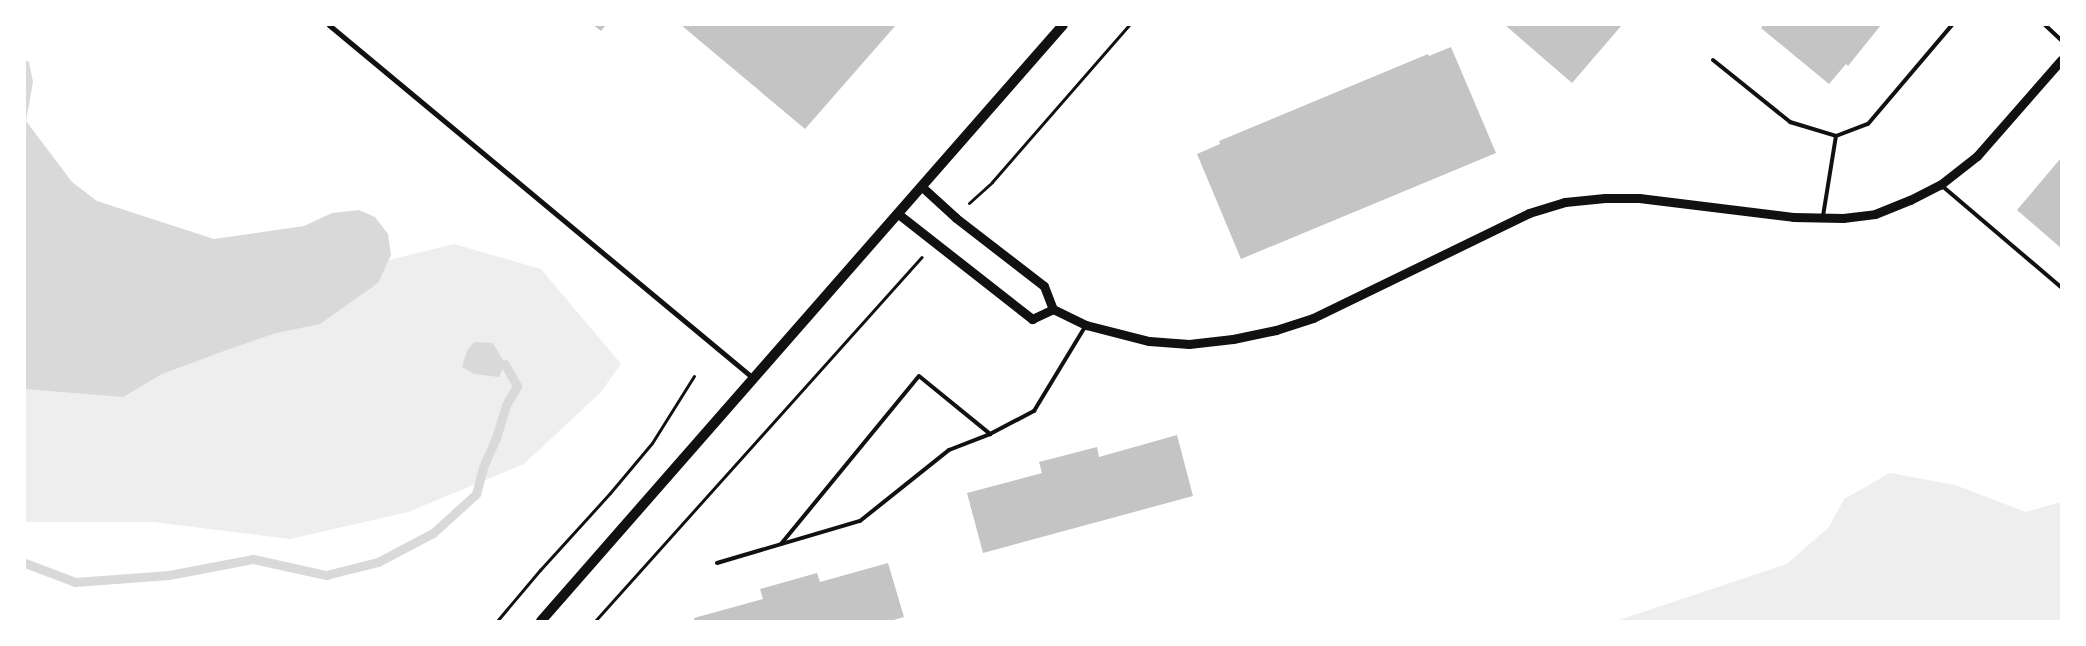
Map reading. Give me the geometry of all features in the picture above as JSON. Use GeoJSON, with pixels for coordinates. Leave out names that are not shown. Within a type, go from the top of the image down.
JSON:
{"type":"FeatureCollection","features":[{"type":"Feature","properties":{"kind":"main road"},"geometry":{"type":"LineString","coordinates":[[541,621],[1063,25]]}},
{"type":"Feature","properties":{"kind":"street"},"geometry":{"type":"LineString","coordinates":[[329,25],[752,378]]}},
{"type":"Feature","properties":{"kind":"street"},"geometry":{"type":"LineString","coordinates":[[921,186],[956,218],[1044,286],[1053,309],[1086,326],[1149,341],[1189,344],[1232,339],[1276,330],[1313,318],[1529,213],[1565,202],[1605,198],[1638,198],[1793,217],[1843,218],[1875,214],[1940,185],[1977,156],[2061,60]]}},
{"type":"Feature","properties":{"kind":"street"},"geometry":{"type":"LineString","coordinates":[[897,213],[934,244],[1032,319],[1053,309]]}},
{"type":"Feature","properties":{"kind":"lane"},"geometry":{"type":"LineString","coordinates":[[1713,60],[1790,122],[1836,136],[1868,124],[1952,25]]}},
{"type":"Feature","properties":{"kind":"lane"},"geometry":{"type":"LineString","coordinates":[[2045,25],[2061,40]]}},
{"type":"Feature","properties":{"kind":"lane"},"geometry":{"type":"LineString","coordinates":[[1823,217],[1836,136]]}},
{"type":"Feature","properties":{"kind":"lane"},"geometry":{"type":"LineString","coordinates":[[1940,185],[2061,287]]}},
{"type":"Feature","properties":{"kind":"lane"},"geometry":{"type":"LineString","coordinates":[[717,563],[860,521],[949,450],[990,434],[1034,411],[1086,326]]}},
{"type":"Feature","properties":{"kind":"lane"},"geometry":{"type":"LineString","coordinates":[[781,544],[920,376],[990,434]]}},
{"type":"Feature","properties":{"kind":"path"},"geometry":{"type":"LineString","coordinates":[[956,218],[979,192],[992,182],[1129,25]]}},
{"type":"Feature","properties":{"kind":"path"},"geometry":{"type":"LineString","coordinates":[[595,621],[934,244]]}},
{"type":"Feature","properties":{"kind":"path"},"geometry":{"type":"LineString","coordinates":[[497,621],[652,443],[694,376]]}},
{"type":"Feature","properties":{"kind":"shaded area"},"geometry":{"type":"Polygon","coordinates":[[[25,60],[29,62],[33,82],[26,121],[72,182],[97,201],[214,239],[304,226],[332,213],[359,210],[375,217],[388,234],[391,255],[378,283],[320,324],[276,333],[224,351],[162,374],[123,397],[25,389],[25,60]]]}},
{"type":"Feature","properties":{"kind":"shaded area"},"geometry":{"type":"Polygon","coordinates":[[[454,244],[541,269],[621,364],[600,393],[524,464],[408,512],[290,539],[153,522],[25,522],[25,350],[454,244]]]}},
{"type":"Feature","properties":{"kind":"shaded area"},"geometry":{"type":"Polygon","coordinates":[[[474,342],[493,343],[505,364],[499,377],[474,374],[462,367],[467,351],[474,342]]]}},
{"type":"Feature","properties":{"kind":"shaded area"},"geometry":{"type":"Polygon","coordinates":[[[1890,473],[1955,485],[2026,512],[2061,502],[2061,621],[1616,621],[1787,564],[1829,527],[1844,499],[1890,473]]]}},
{"type":"Feature","properties":{"kind":"building"},"geometry":{"type":"Polygon","coordinates":[[[593,25],[606,25],[601,31],[593,25]]]}},
{"type":"Feature","properties":{"kind":"building"},"geometry":{"type":"Polygon","coordinates":[[[681,25],[896,25],[805,129],[681,25]]]}},
{"type":"Feature","properties":{"kind":"building"},"geometry":{"type":"Polygon","coordinates":[[[1505,25],[1622,25],[1572,83],[1505,25]]]}},
{"type":"Feature","properties":{"kind":"building"},"geometry":{"type":"Polygon","coordinates":[[[1763,25],[1881,25],[1848,66],[1846,64],[1829,84],[1761,28],[1763,25]]]}},
{"type":"Feature","properties":{"kind":"building"},"geometry":{"type":"Polygon","coordinates":[[[1451,47],[1496,153],[1241,259],[1197,154],[1220,144],[1219,141],[1428,54],[1429,56],[1451,47]]]}},
{"type":"Feature","properties":{"kind":"building"},"geometry":{"type":"Polygon","coordinates":[[[2061,158],[2061,248],[2017,210],[2061,158]]]}},
{"type":"Feature","properties":{"kind":"building"},"geometry":{"type":"Polygon","coordinates":[[[1177,435],[1193,496],[983,553],[967,493],[1042,473],[1039,462],[1097,447],[1099,457],[1177,435]]]}},
{"type":"Feature","properties":{"kind":"building"},"geometry":{"type":"Polygon","coordinates":[[[888,563],[904,617],[890,621],[695,621],[694,618],[763,599],[760,589],[817,573],[820,582],[888,563]]]}},
{"type":"Feature","properties":{"kind":"waterway"},"geometry":{"type":"LineString","coordinates":[[25,563],[75,582],[169,575],[253,559],[326,575],[378,562],[433,533],[476,494],[483,467],[496,438],[506,405],[517,386],[505,364]]}}]}
